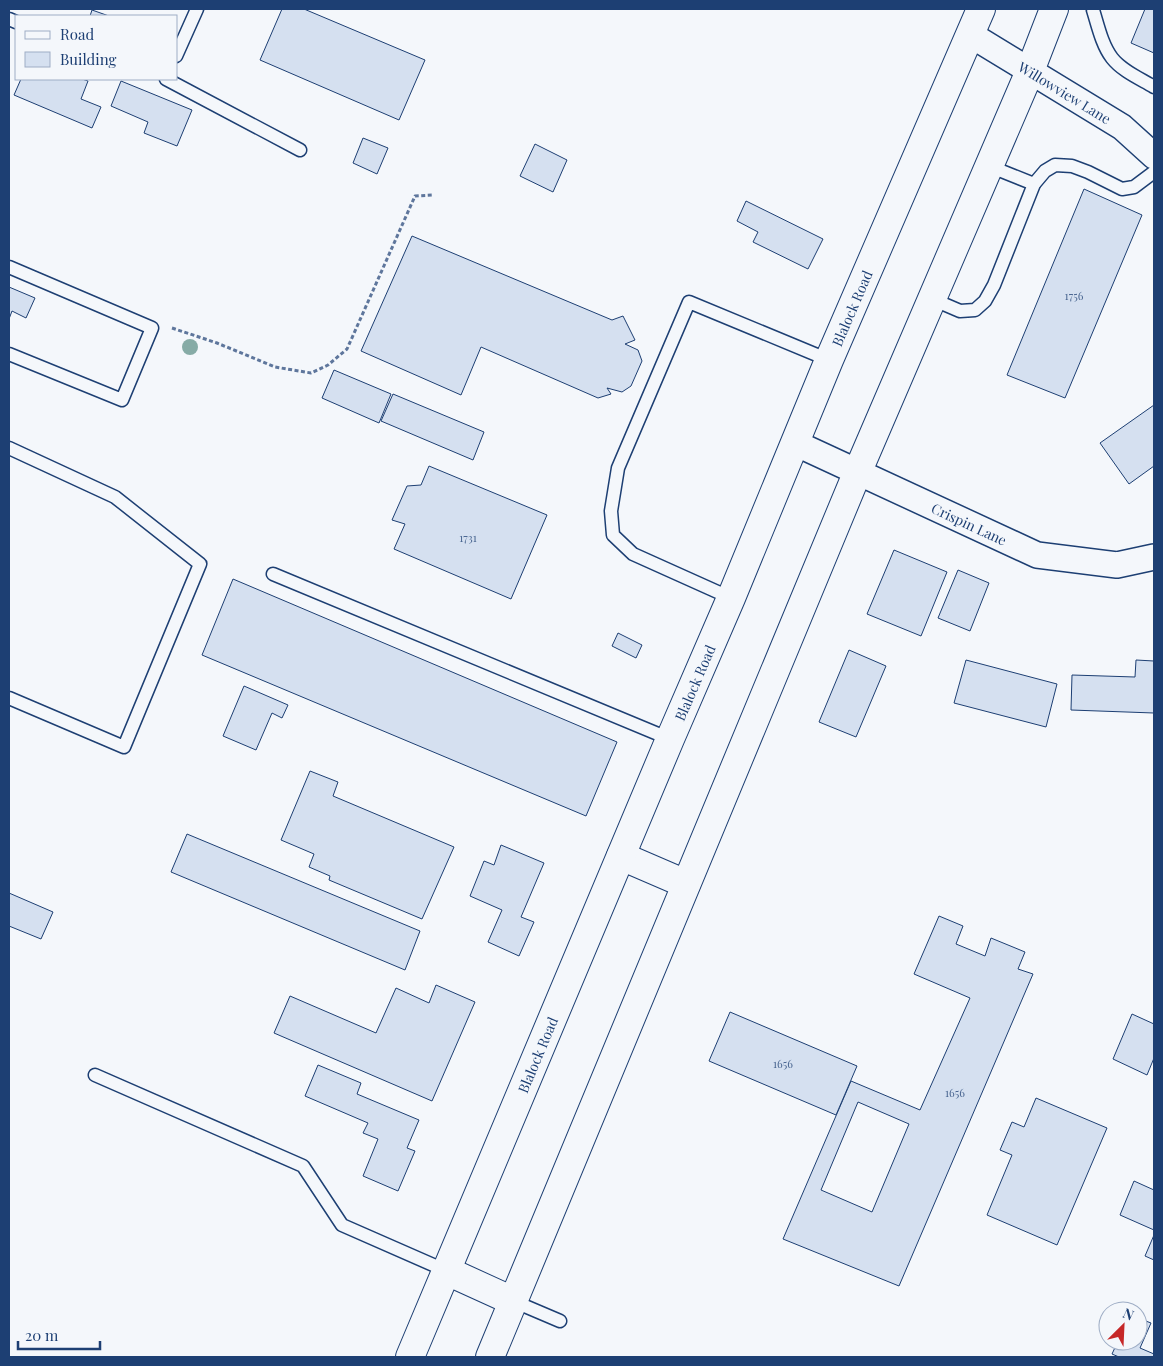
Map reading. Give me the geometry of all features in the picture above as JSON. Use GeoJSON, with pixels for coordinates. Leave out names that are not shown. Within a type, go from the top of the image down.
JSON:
{"type":"FeatureCollection","features":[{"type":"Feature","properties":{"kind":"main road","name":"Blalock Road"},"geometry":{"type":"LineString","coordinates":[[410,1357],[731,598],[829,360],[981,9]]}},
{"type":"Feature","properties":{"kind":"main road"},"geometry":{"type":"LineString","coordinates":[[490,1357],[858,471],[1030,71],[1054,9]]}},
{"type":"Feature","properties":{"kind":"main road"},"geometry":{"type":"LineString","coordinates":[[621,856],[686,884]]}},
{"type":"Feature","properties":{"kind":"main road"},"geometry":{"type":"LineString","coordinates":[[447,1271],[513,1301]]}},
{"type":"Feature","properties":{"kind":"street","name":"Willowview Lane"},"geometry":{"type":"LineString","coordinates":[[970,35],[1122,127],[1154,156]]}},
{"type":"Feature","properties":{"kind":"street","name":"Crispin Lane"},"geometry":{"type":"LineString","coordinates":[[795,443],[1037,555],[1117,564],[1154,557]]}},
{"type":"Feature","properties":{"kind":"lane"},"geometry":{"type":"LineString","coordinates":[[178,51],[196,9]]}},
{"type":"Feature","properties":{"kind":"lane"},"geometry":{"type":"LineString","coordinates":[[1092,9],[1107,49],[1113,59],[1122,68],[1154,87]]}},
{"type":"Feature","properties":{"kind":"lane"},"geometry":{"type":"LineString","coordinates":[[168,80],[300,150]]}},
{"type":"Feature","properties":{"kind":"lane"},"geometry":{"type":"LineString","coordinates":[[932,299],[960,310],[975,310],[985,301],[994,285],[1034,184],[1045,171],[1055,165],[1072,166],[1122,189],[1134,187],[1154,172]]}},
{"type":"Feature","properties":{"kind":"lane"},"geometry":{"type":"LineString","coordinates":[[989,166],[1034,184]]}},
{"type":"Feature","properties":{"kind":"lane"},"geometry":{"type":"LineString","coordinates":[[9,267],[152,328],[122,400],[9,354]]}},
{"type":"Feature","properties":{"kind":"lane"},"geometry":{"type":"LineString","coordinates":[[731,598],[633,554],[613,535],[611,511],[618,468],[689,302],[829,360]]}},
{"type":"Feature","properties":{"kind":"lane"},"geometry":{"type":"LineString","coordinates":[[9,448],[115,497],[200,564],[124,747],[9,698]]}},
{"type":"Feature","properties":{"kind":"lane"},"geometry":{"type":"LineString","coordinates":[[273,574],[670,739]]}},
{"type":"Feature","properties":{"kind":"lane"},"geometry":{"type":"LineString","coordinates":[[95,1075],[303,1166],[342,1225],[447,1271]]}},
{"type":"Feature","properties":{"kind":"lane"},"geometry":{"type":"LineString","coordinates":[[513,1301],[560,1321]]}},
{"type":"Feature","properties":{"kind":"path"},"geometry":{"type":"LineString","coordinates":[[152,328],[173,328],[275,367],[311,373],[328,365],[347,349],[415,196],[434,195]]}},
{"type":"Feature","properties":{"kind":"building"},"geometry":{"type":"Polygon","coordinates":[[[282,9],[304,9],[425,60],[399,120],[260,60],[282,9]]]}},
{"type":"Feature","properties":{"kind":"building"},"geometry":{"type":"Polygon","coordinates":[[[1145,9],[1154,9],[1154,53],[1131,43],[1145,9]]]}},
{"type":"Feature","properties":{"kind":"building"},"geometry":{"type":"Polygon","coordinates":[[[92,10],[106,15],[90,15],[92,10]]]}},
{"type":"Feature","properties":{"kind":"building"},"geometry":{"type":"Polygon","coordinates":[[[21,80],[85,80],[88,81],[81,99],[101,107],[92,128],[14,95],[21,80]]]}},
{"type":"Feature","properties":{"kind":"building"},"geometry":{"type":"Polygon","coordinates":[[[121,81],[192,110],[177,146],[144,133],[148,122],[111,106],[121,81]]]}},
{"type":"Feature","properties":{"kind":"building"},"geometry":{"type":"Polygon","coordinates":[[[363,138],[388,148],[377,174],[353,163],[363,138]]]}},
{"type":"Feature","properties":{"kind":"building"},"geometry":{"type":"Polygon","coordinates":[[[535,144],[567,160],[553,192],[520,176],[535,144]]]}},
{"type":"Feature","properties":{"kind":"building"},"geometry":{"type":"Polygon","coordinates":[[[1084,189],[1142,215],[1065,398],[1007,375],[1084,189]]]}},
{"type":"Feature","properties":{"kind":"building"},"geometry":{"type":"Polygon","coordinates":[[[746,201],[823,239],[808,269],[753,242],[758,232],[737,221],[746,201]]]}},
{"type":"Feature","properties":{"kind":"building"},"geometry":{"type":"Polygon","coordinates":[[[412,236],[612,320],[623,316],[635,340],[625,344],[638,350],[642,361],[631,386],[622,392],[607,388],[611,394],[598,398],[481,347],[461,395],[361,351],[412,236]]]}},
{"type":"Feature","properties":{"kind":"building"},"geometry":{"type":"Polygon","coordinates":[[[9,287],[35,298],[26,318],[12,311],[9,319],[9,287]]]}},
{"type":"Feature","properties":{"kind":"building"},"geometry":{"type":"Polygon","coordinates":[[[334,370],[391,394],[379,423],[322,398],[334,370]]]}},
{"type":"Feature","properties":{"kind":"building"},"geometry":{"type":"Polygon","coordinates":[[[393,394],[484,432],[473,460],[381,421],[393,394]]]}},
{"type":"Feature","properties":{"kind":"building"},"geometry":{"type":"Polygon","coordinates":[[[1154,405],[1154,466],[1129,484],[1100,443],[1154,405]]]}},
{"type":"Feature","properties":{"kind":"building"},"geometry":{"type":"Polygon","coordinates":[[[429,466],[547,515],[511,599],[394,549],[405,524],[392,520],[407,486],[421,485],[429,466]]]}},
{"type":"Feature","properties":{"kind":"building"},"geometry":{"type":"Polygon","coordinates":[[[894,550],[947,572],[921,636],[867,614],[894,550]]]}},
{"type":"Feature","properties":{"kind":"building"},"geometry":{"type":"Polygon","coordinates":[[[958,570],[989,583],[970,631],[938,618],[958,570]]]}},
{"type":"Feature","properties":{"kind":"building"},"geometry":{"type":"Polygon","coordinates":[[[233,579],[617,742],[586,816],[202,655],[233,579]]]}},
{"type":"Feature","properties":{"kind":"building"},"geometry":{"type":"Polygon","coordinates":[[[618,633],[642,645],[636,658],[612,646],[618,633]]]}},
{"type":"Feature","properties":{"kind":"building"},"geometry":{"type":"Polygon","coordinates":[[[849,650],[886,666],[856,737],[819,722],[849,650]]]}},
{"type":"Feature","properties":{"kind":"building"},"geometry":{"type":"Polygon","coordinates":[[[966,660],[1057,684],[1046,727],[954,703],[966,660]]]}},
{"type":"Feature","properties":{"kind":"building"},"geometry":{"type":"Polygon","coordinates":[[[1136,660],[1154,661],[1154,713],[1071,710],[1072,675],[1135,677],[1136,660]]]}},
{"type":"Feature","properties":{"kind":"building"},"geometry":{"type":"Polygon","coordinates":[[[244,686],[288,705],[282,718],[272,713],[256,750],[223,736],[244,686]]]}},
{"type":"Feature","properties":{"kind":"building"},"geometry":{"type":"Polygon","coordinates":[[[310,771],[338,782],[333,796],[454,847],[422,919],[329,880],[330,876],[309,867],[314,854],[281,840],[310,771]]]}},
{"type":"Feature","properties":{"kind":"building"},"geometry":{"type":"Polygon","coordinates":[[[187,834],[420,931],[405,970],[171,872],[187,834]]]}},
{"type":"Feature","properties":{"kind":"building"},"geometry":{"type":"Polygon","coordinates":[[[501,845],[544,863],[521,917],[534,922],[519,956],[488,942],[502,910],[470,896],[484,861],[494,865],[501,845]]]}},
{"type":"Feature","properties":{"kind":"building"},"geometry":{"type":"Polygon","coordinates":[[[9,893],[53,912],[41,939],[9,926],[9,893]]]}},
{"type":"Feature","properties":{"kind":"building"},"geometry":{"type":"Polygon","coordinates":[[[939,916],[963,926],[956,944],[985,956],[991,938],[1025,952],[1018,969],[1033,974],[899,1286],[783,1239],[851,1081],[920,1110],[970,998],[914,974],[939,916]],[[858,1102],[821,1190],[872,1212],[909,1124],[858,1102]]]}},
{"type":"Feature","properties":{"kind":"building"},"geometry":{"type":"Polygon","coordinates":[[[436,985],[475,1002],[432,1101],[274,1033],[290,996],[376,1033],[396,988],[429,1003],[436,985]]]}},
{"type":"Feature","properties":{"kind":"building"},"geometry":{"type":"Polygon","coordinates":[[[730,1012],[857,1066],[836,1115],[709,1061],[730,1012]]]}},
{"type":"Feature","properties":{"kind":"building"},"geometry":{"type":"Polygon","coordinates":[[[1132,1014],[1154,1024],[1154,1058],[1147,1075],[1113,1059],[1132,1014]]]}},
{"type":"Feature","properties":{"kind":"building"},"geometry":{"type":"Polygon","coordinates":[[[318,1065],[361,1083],[357,1094],[419,1120],[407,1148],[415,1151],[398,1191],[363,1176],[378,1139],[363,1133],[368,1123],[305,1096],[318,1065]]]}},
{"type":"Feature","properties":{"kind":"building"},"geometry":{"type":"Polygon","coordinates":[[[1036,1098],[1107,1128],[1057,1245],[987,1215],[1012,1155],[1000,1150],[1012,1122],[1024,1127],[1036,1098]]]}},
{"type":"Feature","properties":{"kind":"building"},"geometry":{"type":"Polygon","coordinates":[[[1134,1181],[1154,1190],[1154,1230],[1120,1215],[1134,1181]]]}},
{"type":"Feature","properties":{"kind":"building"},"geometry":{"type":"Polygon","coordinates":[[[1154,1235],[1154,1260],[1145,1256],[1154,1235]]]}},
{"type":"Feature","properties":{"kind":"building"},"geometry":{"type":"Polygon","coordinates":[[[1113,1351],[1147,1351],[1154,1354],[1154,1357],[1119,1357],[1112,1354],[1113,1351]]]}}]}
